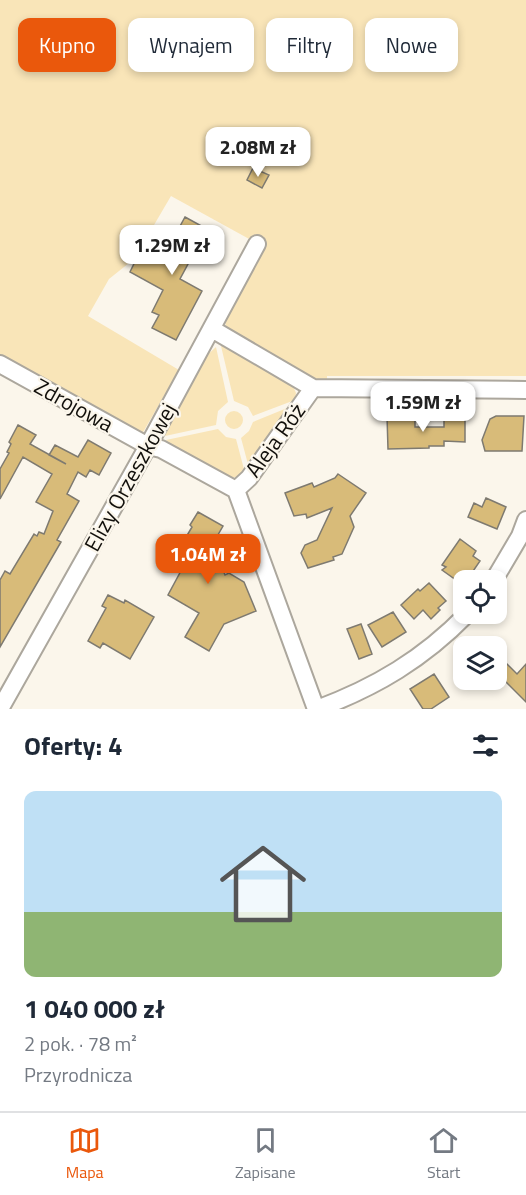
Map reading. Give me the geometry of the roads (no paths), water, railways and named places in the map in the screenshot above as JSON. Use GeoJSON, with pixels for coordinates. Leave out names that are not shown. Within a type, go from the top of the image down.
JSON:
{"type":"FeatureCollection","features":[{"type":"Feature","properties":{"kind":"street","name":"Elizy Orzeszkowej"},"geometry":{"type":"LineString","coordinates":[[0,709],[148,446],[257,244]]}},
{"type":"Feature","properties":{"kind":"street","name":"Aleja Róż"},"geometry":{"type":"LineString","coordinates":[[212,329],[313,388],[526,390]]}},
{"type":"Feature","properties":{"kind":"street","name":"Zdrojowa"},"geometry":{"type":"LineString","coordinates":[[0,364],[148,446],[161,448],[236,490]]}},
{"type":"Feature","properties":{"kind":"street","name":"Aleja Róż"},"geometry":{"type":"LineString","coordinates":[[236,490],[249,478],[313,388]]}},
{"type":"Feature","properties":{"kind":"street"},"geometry":{"type":"LineString","coordinates":[[236,490],[316,709],[395,674],[445,636],[457,624]]}},
{"type":"Feature","properties":{"kind":"street"},"geometry":{"type":"LineString","coordinates":[[500,570],[520,536],[526,520]]}}]}
